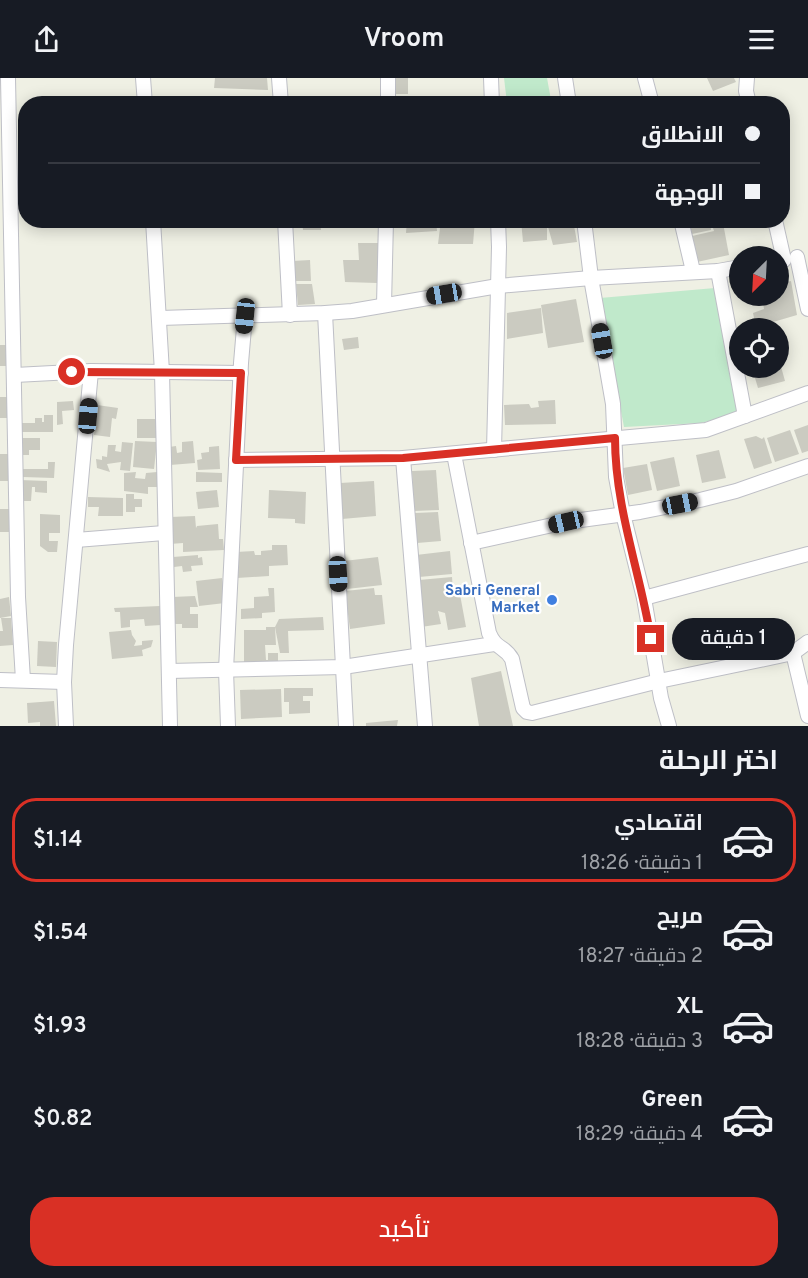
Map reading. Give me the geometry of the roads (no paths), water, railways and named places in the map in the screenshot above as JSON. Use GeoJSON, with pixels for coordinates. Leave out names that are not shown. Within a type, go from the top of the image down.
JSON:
{"type":"FeatureCollection","features":[{"type":"Feature","properties":{"kind":"street"},"geometry":{"type":"LineString","coordinates":[[9,78],[18,597],[23,680]]}},
{"type":"Feature","properties":{"kind":"street"},"geometry":{"type":"LineString","coordinates":[[143,78],[144,96]]}},
{"type":"Feature","properties":{"kind":"street"},"geometry":{"type":"LineString","coordinates":[[279,78],[280,96]]}},
{"type":"Feature","properties":{"kind":"street"},"geometry":{"type":"LineString","coordinates":[[387,78],[388,96]]}},
{"type":"Feature","properties":{"kind":"street"},"geometry":{"type":"LineString","coordinates":[[490,78],[491,96]]}},
{"type":"Feature","properties":{"kind":"street"},"geometry":{"type":"LineString","coordinates":[[565,78],[567,96]]}},
{"type":"Feature","properties":{"kind":"street"},"geometry":{"type":"LineString","coordinates":[[645,78],[650,96]]}},
{"type":"Feature","properties":{"kind":"street"},"geometry":{"type":"LineString","coordinates":[[747,78],[747,96]]}},
{"type":"Feature","properties":{"kind":"street"},"geometry":{"type":"LineString","coordinates":[[154,228],[162,372],[164,533],[171,726]]}},
{"type":"Feature","properties":{"kind":"street"},"geometry":{"type":"LineString","coordinates":[[285,228],[290,315]]}},
{"type":"Feature","properties":{"kind":"street"},"geometry":{"type":"LineString","coordinates":[[384,305],[386,228]]}},
{"type":"Feature","properties":{"kind":"street"},"geometry":{"type":"LineString","coordinates":[[494,450],[498,228]]}},
{"type":"Feature","properties":{"kind":"street"},"geometry":{"type":"LineString","coordinates":[[585,228],[591,278],[613,404],[616,477],[622,514],[644,598],[669,726]]}},
{"type":"Feature","properties":{"kind":"street"},"geometry":{"type":"LineString","coordinates":[[683,228],[693,272]]}},
{"type":"Feature","properties":{"kind":"street"},"geometry":{"type":"LineString","coordinates":[[779,228],[792,258],[808,309]]}},
{"type":"Feature","properties":{"kind":"street"},"geometry":{"type":"LineString","coordinates":[[160,318],[325,313],[498,286],[729,269]]}},
{"type":"Feature","properties":{"kind":"street"},"geometry":{"type":"LineString","coordinates":[[718,271],[745,416]]}},
{"type":"Feature","properties":{"kind":"street"},"geometry":{"type":"LineString","coordinates":[[325,313],[346,726]]}},
{"type":"Feature","properties":{"kind":"street"},"geometry":{"type":"LineString","coordinates":[[228,726],[226,670],[245,316]]}},
{"type":"Feature","properties":{"kind":"street"},"geometry":{"type":"LineString","coordinates":[[15,375],[91,371],[241,373]]}},
{"type":"Feature","properties":{"kind":"street"},"geometry":{"type":"LineString","coordinates":[[66,726],[64,682],[91,371]]}},
{"type":"Feature","properties":{"kind":"street"},"geometry":{"type":"LineString","coordinates":[[236,460],[403,458],[706,430],[808,393]]}},
{"type":"Feature","properties":{"kind":"street"},"geometry":{"type":"LineString","coordinates":[[454,454],[489,633],[494,644],[508,653],[512,659],[523,708],[527,712],[532,713],[659,681],[793,653],[808,642]]}},
{"type":"Feature","properties":{"kind":"street"},"geometry":{"type":"LineString","coordinates":[[403,458],[425,726]]}},
{"type":"Feature","properties":{"kind":"street"},"geometry":{"type":"LineString","coordinates":[[471,543],[566,522],[700,500],[736,491],[808,466]]}},
{"type":"Feature","properties":{"kind":"street"},"geometry":{"type":"LineString","coordinates":[[76,540],[164,533]]}},
{"type":"Feature","properties":{"kind":"street"},"geometry":{"type":"LineString","coordinates":[[644,598],[808,554]]}},
{"type":"Feature","properties":{"kind":"street"},"geometry":{"type":"LineString","coordinates":[[169,671],[343,667],[494,644]]}},
{"type":"Feature","properties":{"kind":"street"},"geometry":{"type":"LineString","coordinates":[[793,653],[808,716]]}},
{"type":"Feature","properties":{"kind":"street"},"geometry":{"type":"LineString","coordinates":[[0,680],[64,682]]}},
{"type":"Feature","properties":{"kind":"place","name":"Sabri General Market"},"geometry":{"type":"Point","coordinates":[552,600]}}]}
